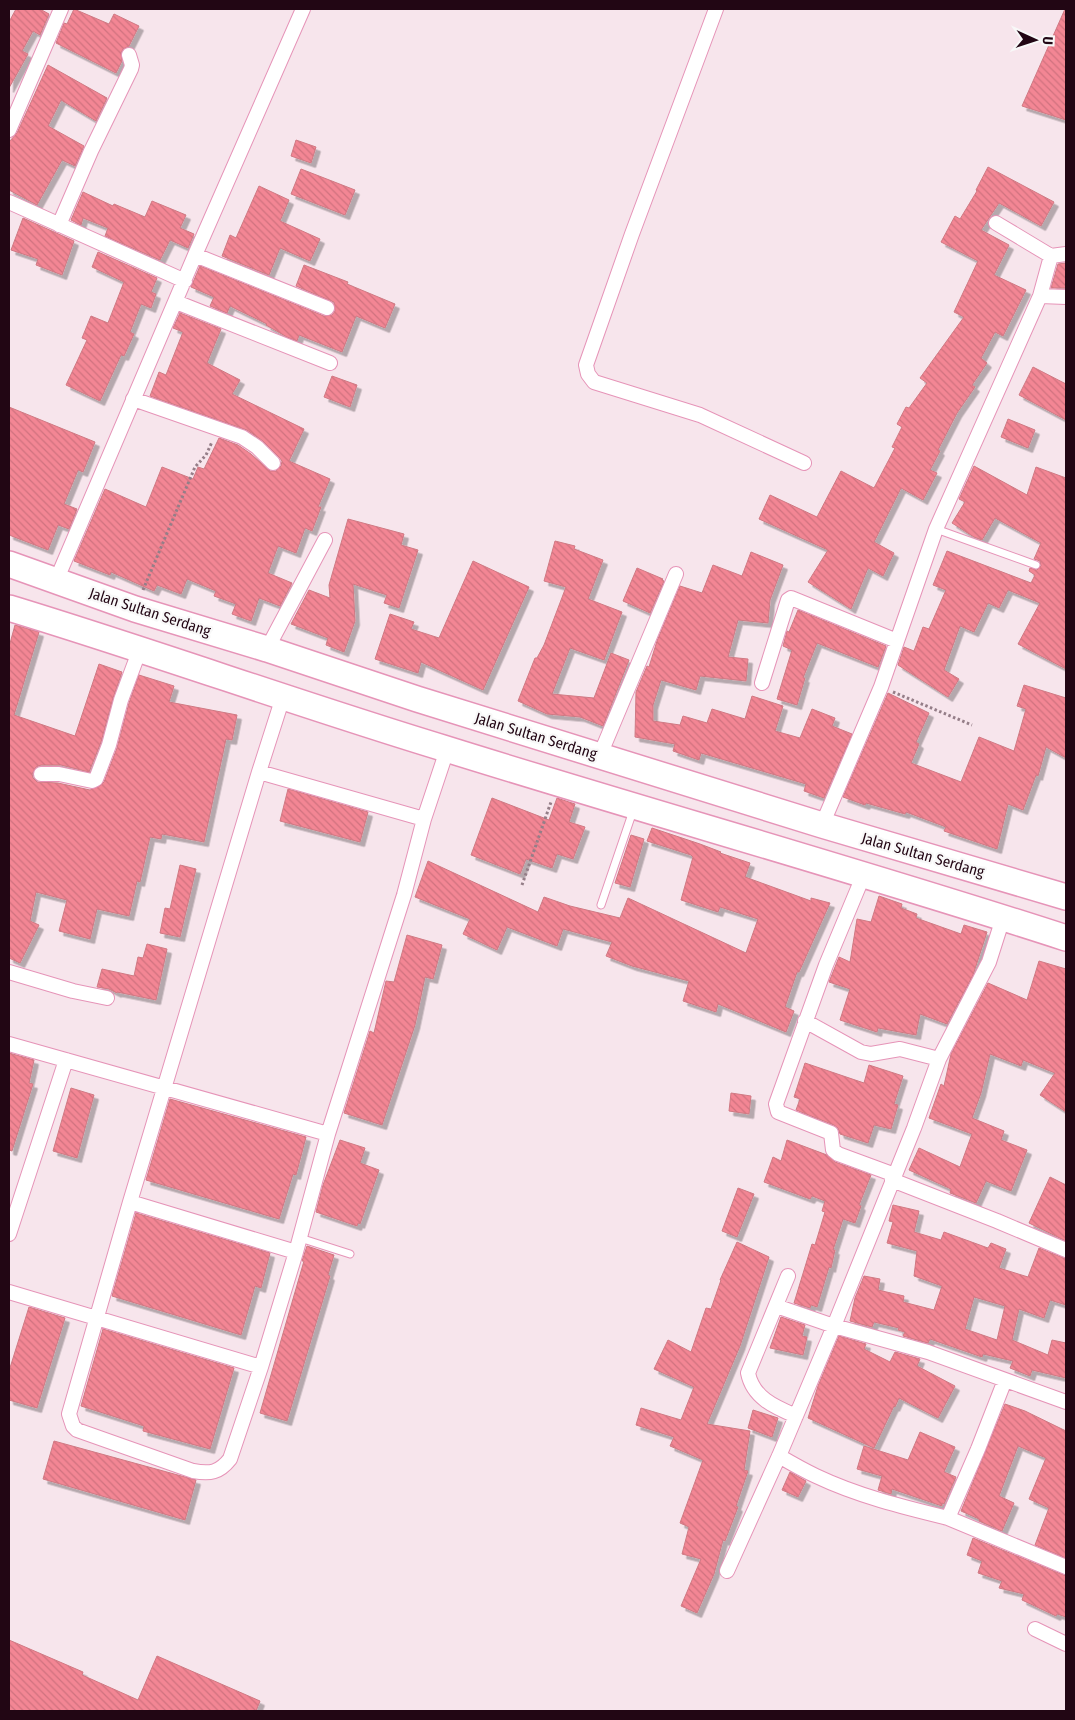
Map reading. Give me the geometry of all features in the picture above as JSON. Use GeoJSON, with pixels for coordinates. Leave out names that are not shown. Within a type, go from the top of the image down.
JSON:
{"type":"FeatureCollection","features":[{"type":"Feature","properties":{"kind":"highway","name":"Jalan Sultan Serdang"},"geometry":{"type":"LineString","coordinates":[[9,564],[134,608],[267,649],[417,699],[822,825],[1066,896]]}},
{"type":"Feature","properties":{"kind":"highway"},"geometry":{"type":"LineString","coordinates":[[9,608],[447,750],[864,874],[1066,938]]}},
{"type":"Feature","properties":{"kind":"highway"},"geometry":{"type":"LineString","coordinates":[[404,736],[417,699]]}},
{"type":"Feature","properties":{"kind":"street"},"geometry":{"type":"LineString","coordinates":[[9,130],[61,9]]}},
{"type":"Feature","properties":{"kind":"street"},"geometry":{"type":"LineString","coordinates":[[56,581],[195,255],[303,9]]}},
{"type":"Feature","properties":{"kind":"street"},"geometry":{"type":"LineString","coordinates":[[716,9],[632,234],[586,365],[588,374],[594,382],[700,415],[804,464]]}},
{"type":"Feature","properties":{"kind":"street"},"geometry":{"type":"LineString","coordinates":[[59,225],[91,151],[131,69],[132,65],[129,55]]}},
{"type":"Feature","properties":{"kind":"street"},"geometry":{"type":"LineString","coordinates":[[9,202],[184,281]]}},
{"type":"Feature","properties":{"kind":"street"},"geometry":{"type":"LineString","coordinates":[[996,224],[1051,256],[1066,254]]}},
{"type":"Feature","properties":{"kind":"street"},"geometry":{"type":"LineString","coordinates":[[195,255],[327,308]]}},
{"type":"Feature","properties":{"kind":"street"},"geometry":{"type":"LineString","coordinates":[[822,825],[881,688],[936,529],[1040,296],[1051,256]]}},
{"type":"Feature","properties":{"kind":"street"},"geometry":{"type":"LineString","coordinates":[[1040,296],[1066,298]]}},
{"type":"Feature","properties":{"kind":"street"},"geometry":{"type":"LineString","coordinates":[[176,302],[330,363]]}},
{"type":"Feature","properties":{"kind":"street"},"geometry":{"type":"LineString","coordinates":[[134,398],[249,441],[273,463]]}},
{"type":"Feature","properties":{"kind":"street"},"geometry":{"type":"LineString","coordinates":[[267,649],[325,540]]}},
{"type":"Feature","properties":{"kind":"street"},"geometry":{"type":"LineString","coordinates":[[600,755],[676,574]]}},
{"type":"Feature","properties":{"kind":"street"},"geometry":{"type":"LineString","coordinates":[[762,683],[788,600],[791,598],[897,641]]}},
{"type":"Feature","properties":{"kind":"street"},"geometry":{"type":"LineString","coordinates":[[41,774],[59,774],[92,782],[96,779],[109,745],[121,700],[140,649]]}},
{"type":"Feature","properties":{"kind":"street"},"geometry":{"type":"LineString","coordinates":[[283,697],[130,1202],[69,1414],[73,1426],[77,1430],[193,1471],[202,1473],[215,1472],[222,1468],[230,1459],[261,1367],[296,1252],[328,1134],[404,894],[424,819],[447,750]]}},
{"type":"Feature","properties":{"kind":"street"},"geometry":{"type":"LineString","coordinates":[[259,772],[424,819]]}},
{"type":"Feature","properties":{"kind":"street"},"geometry":{"type":"LineString","coordinates":[[864,874],[805,1022],[776,1104],[778,1112],[831,1133],[833,1150],[838,1154],[1066,1250]]}},
{"type":"Feature","properties":{"kind":"street"},"geometry":{"type":"LineString","coordinates":[[727,1571],[779,1456],[834,1326],[914,1128],[939,1059],[989,962],[1003,918]]}},
{"type":"Feature","properties":{"kind":"street"},"geometry":{"type":"LineString","coordinates":[[9,972],[73,991],[107,998]]}},
{"type":"Feature","properties":{"kind":"street"},"geometry":{"type":"LineString","coordinates":[[805,1022],[861,1052],[871,1054],[900,1049],[939,1059]]}},
{"type":"Feature","properties":{"kind":"street"},"geometry":{"type":"LineString","coordinates":[[9,1044],[328,1134]]}},
{"type":"Feature","properties":{"kind":"street"},"geometry":{"type":"LineString","coordinates":[[9,1234],[66,1060]]}},
{"type":"Feature","properties":{"kind":"street"},"geometry":{"type":"LineString","coordinates":[[130,1202],[296,1252]]}},
{"type":"Feature","properties":{"kind":"street"},"geometry":{"type":"LineString","coordinates":[[788,1276],[748,1373],[753,1388],[762,1399],[796,1416]]}},
{"type":"Feature","properties":{"kind":"street"},"geometry":{"type":"LineString","coordinates":[[9,1292],[261,1367]]}},
{"type":"Feature","properties":{"kind":"street"},"geometry":{"type":"LineString","coordinates":[[776,1306],[834,1326],[928,1352],[1066,1402]]}},
{"type":"Feature","properties":{"kind":"street"},"geometry":{"type":"LineString","coordinates":[[948,1518],[978,1449],[1004,1380]]}},
{"type":"Feature","properties":{"kind":"street"},"geometry":{"type":"LineString","coordinates":[[779,1456],[816,1476],[862,1494],[948,1518],[1066,1567]]}},
{"type":"Feature","properties":{"kind":"street"},"geometry":{"type":"LineString","coordinates":[[1035,1629],[1066,1644]]}},
{"type":"Feature","properties":{"kind":"lane"},"geometry":{"type":"LineString","coordinates":[[936,529],[1036,565]]}},
{"type":"Feature","properties":{"kind":"lane"},"geometry":{"type":"LineString","coordinates":[[602,905],[634,806]]}},
{"type":"Feature","properties":{"kind":"lane"},"geometry":{"type":"LineString","coordinates":[[300,1238],[350,1254]]}},
{"type":"Feature","properties":{"kind":"path"},"geometry":{"type":"LineString","coordinates":[[134,608],[195,467],[206,455],[218,429]]}},
{"type":"Feature","properties":{"kind":"path"},"geometry":{"type":"LineString","coordinates":[[881,688],[972,725]]}},
{"type":"Feature","properties":{"kind":"path"},"geometry":{"type":"LineString","coordinates":[[522,885],[557,782]]}},
{"type":"Feature","properties":{"kind":"building"},"geometry":{"type":"Polygon","coordinates":[[[16,9],[40,9],[49,14],[40,35],[33,31],[22,51],[28,54],[9,88],[9,22],[16,9]]]}},
{"type":"Feature","properties":{"kind":"building"},"geometry":{"type":"Polygon","coordinates":[[[74,9],[109,24],[114,14],[139,26],[129,46],[123,49],[121,53],[122,61],[116,73],[56,43],[64,23],[67,24],[74,9]]]}},
{"type":"Feature","properties":{"kind":"building"},"geometry":{"type":"Polygon","coordinates":[[[1066,9],[1066,120],[1022,106],[1066,9]]]}},
{"type":"Feature","properties":{"kind":"building"},"geometry":{"type":"Polygon","coordinates":[[[48,65],[107,98],[96,121],[61,100],[48,126],[84,146],[75,166],[62,160],[37,205],[9,190],[9,142],[17,133],[48,65]]]}},
{"type":"Feature","properties":{"kind":"building"},"geometry":{"type":"Polygon","coordinates":[[[296,140],[316,147],[311,163],[291,156],[296,140]]]}},
{"type":"Feature","properties":{"kind":"building"},"geometry":{"type":"Polygon","coordinates":[[[988,167],[1054,202],[1041,226],[999,203],[981,230],[1009,245],[994,275],[1026,290],[1003,336],[995,332],[981,358],[987,363],[972,385],[975,387],[957,413],[938,450],[940,451],[930,470],[937,473],[923,500],[901,488],[874,542],[894,553],[883,576],[868,568],[851,609],[808,582],[828,550],[759,519],[770,495],[817,517],[841,471],[874,488],[895,448],[892,447],[902,427],[897,424],[906,407],[909,408],[927,383],[920,378],[964,317],[954,312],[978,261],[941,242],[955,216],[960,219],[977,191],[988,167]]]}},
{"type":"Feature","properties":{"kind":"building"},"geometry":{"type":"Polygon","coordinates":[[[301,169],[355,190],[345,215],[291,194],[301,169]]]}},
{"type":"Feature","properties":{"kind":"building"},"geometry":{"type":"Polygon","coordinates":[[[259,186],[289,200],[280,221],[320,239],[310,261],[280,248],[269,275],[222,256],[230,235],[236,238],[259,186]]]}},
{"type":"Feature","properties":{"kind":"building"},"geometry":{"type":"Polygon","coordinates":[[[83,192],[113,206],[114,204],[145,217],[152,201],[186,215],[180,228],[194,234],[188,248],[170,240],[160,260],[105,236],[108,228],[83,218],[81,225],[71,220],[83,192]]]}},
{"type":"Feature","properties":{"kind":"building"},"geometry":{"type":"Polygon","coordinates":[[[23,218],[74,241],[62,275],[36,265],[38,259],[11,250],[23,218]]]}},
{"type":"Feature","properties":{"kind":"building"},"geometry":{"type":"Polygon","coordinates":[[[98,252],[157,278],[151,292],[156,294],[151,308],[141,304],[130,332],[134,334],[124,356],[121,355],[100,401],[66,385],[87,340],[82,338],[91,316],[108,323],[124,282],[92,267],[98,252]]]}},
{"type":"Feature","properties":{"kind":"building"},"geometry":{"type":"Polygon","coordinates":[[[1066,263],[1066,288],[1051,288],[1058,264],[1066,263]]]}},
{"type":"Feature","properties":{"kind":"building"},"geometry":{"type":"Polygon","coordinates":[[[304,265],[348,282],[347,284],[395,304],[385,328],[356,316],[342,352],[299,335],[297,341],[287,337],[267,324],[230,306],[227,313],[210,306],[214,297],[191,287],[200,266],[324,316],[332,315],[335,311],[334,302],[296,286],[304,265]]]}},
{"type":"Feature","properties":{"kind":"building"},"geometry":{"type":"Polygon","coordinates":[[[180,313],[221,329],[207,363],[240,380],[232,394],[304,429],[289,461],[330,479],[318,507],[321,507],[312,531],[305,528],[296,553],[278,546],[268,573],[292,583],[280,606],[259,598],[251,621],[232,614],[236,604],[214,596],[216,591],[187,579],[181,594],[157,585],[154,591],[111,572],[110,575],[74,561],[105,489],[146,507],[162,467],[193,479],[198,467],[204,469],[219,438],[238,445],[270,471],[276,471],[281,466],[282,461],[279,457],[263,441],[247,430],[150,396],[159,372],[166,375],[183,332],[173,328],[180,313]]]}},
{"type":"Feature","properties":{"kind":"building"},"geometry":{"type":"Polygon","coordinates":[[[1033,367],[1066,384],[1066,420],[1019,395],[1033,367]]]}},
{"type":"Feature","properties":{"kind":"building"},"geometry":{"type":"Polygon","coordinates":[[[332,376],[357,385],[350,407],[324,397],[332,376]]]}},
{"type":"Feature","properties":{"kind":"building"},"geometry":{"type":"Polygon","coordinates":[[[9,407],[95,442],[83,472],[78,470],[64,504],[77,509],[69,529],[58,525],[48,550],[9,535],[9,407]]]}},
{"type":"Feature","properties":{"kind":"building"},"geometry":{"type":"Polygon","coordinates":[[[1008,419],[1035,430],[1028,448],[1001,437],[1008,419]]]}},
{"type":"Feature","properties":{"kind":"building"},"geometry":{"type":"Polygon","coordinates":[[[974,466],[1027,495],[1036,467],[1066,478],[1066,669],[1018,644],[1040,603],[1008,590],[999,608],[988,603],[974,632],[960,626],[944,670],[959,679],[948,697],[898,665],[904,647],[914,651],[923,627],[929,629],[946,590],[933,585],[947,551],[1031,583],[1035,575],[1029,571],[1030,568],[1037,570],[1041,566],[1040,561],[1034,559],[1041,543],[995,518],[982,540],[952,523],[965,502],[959,499],[974,466]]]}},
{"type":"Feature","properties":{"kind":"building"},"geometry":{"type":"Polygon","coordinates":[[[348,519],[404,534],[401,545],[418,550],[399,608],[384,603],[387,595],[353,584],[355,621],[344,652],[326,645],[328,638],[291,624],[309,590],[330,598],[329,585],[348,519]]]}},
{"type":"Feature","properties":{"kind":"building"},"geometry":{"type":"Polygon","coordinates":[[[555,541],[575,546],[574,549],[603,560],[588,599],[622,612],[604,660],[570,648],[552,694],[594,698],[611,653],[629,660],[603,726],[580,717],[547,714],[518,701],[535,658],[537,658],[544,645],[566,587],[544,581],[555,541]]]}},
{"type":"Feature","properties":{"kind":"building"},"geometry":{"type":"Polygon","coordinates":[[[751,552],[783,565],[770,600],[768,623],[738,620],[728,657],[748,659],[746,681],[700,676],[696,690],[661,680],[653,705],[653,721],[680,725],[683,716],[707,723],[712,709],[745,719],[752,696],[783,706],[775,731],[800,738],[812,709],[835,718],[832,726],[852,734],[824,798],[804,791],[806,784],[701,753],[699,760],[673,751],[675,744],[635,737],[636,692],[647,666],[649,667],[657,641],[680,586],[702,593],[713,565],[742,576],[751,552]]]}},
{"type":"Feature","properties":{"kind":"building"},"geometry":{"type":"Polygon","coordinates":[[[473,561],[529,587],[483,690],[421,662],[418,673],[375,659],[390,614],[414,622],[411,629],[439,638],[473,561]]]}},
{"type":"Feature","properties":{"kind":"building"},"geometry":{"type":"Polygon","coordinates":[[[637,568],[664,581],[650,613],[623,601],[637,568]]]}},
{"type":"Feature","properties":{"kind":"building"},"geometry":{"type":"Polygon","coordinates":[[[798,610],[886,646],[878,667],[817,643],[803,678],[805,678],[797,705],[777,699],[792,650],[783,646],[787,631],[789,632],[798,610]]]}},
{"type":"Feature","properties":{"kind":"building"},"geometry":{"type":"Polygon","coordinates":[[[15,625],[39,632],[14,715],[75,736],[99,664],[122,672],[101,742],[89,772],[61,765],[41,765],[36,767],[32,774],[37,782],[58,783],[90,790],[104,782],[117,748],[139,675],[174,686],[169,702],[237,715],[232,740],[226,739],[204,842],[162,834],[161,839],[150,837],[140,882],[137,881],[129,916],[97,909],[90,939],[59,931],[67,900],[36,892],[30,921],[39,925],[20,963],[9,958],[9,647],[15,625]]]}},
{"type":"Feature","properties":{"kind":"building"},"geometry":{"type":"Polygon","coordinates":[[[1024,685],[1066,698],[1066,758],[1046,747],[1038,776],[1036,775],[1023,810],[1008,804],[997,849],[944,831],[946,827],[906,812],[905,814],[866,803],[865,805],[843,797],[888,693],[929,713],[916,742],[919,744],[911,763],[961,782],[979,737],[1014,751],[1026,709],[1017,706],[1024,685]]]}},
{"type":"Feature","properties":{"kind":"building"},"geometry":{"type":"Polygon","coordinates":[[[288,789],[368,812],[360,842],[280,821],[288,789]]]}},
{"type":"Feature","properties":{"kind":"building"},"geometry":{"type":"Polygon","coordinates":[[[492,798],[549,820],[557,798],[575,804],[569,822],[585,827],[573,859],[557,854],[552,868],[526,859],[520,874],[471,855],[492,798]]]}},
{"type":"Feature","properties":{"kind":"building"},"geometry":{"type":"Polygon","coordinates":[[[652,828],[750,863],[745,877],[811,901],[811,898],[830,903],[799,972],[797,972],[785,1007],[794,1011],[786,1032],[718,1004],[716,1012],[683,1001],[689,981],[632,966],[606,956],[612,942],[563,929],[557,946],[507,927],[497,950],[463,934],[470,919],[415,897],[428,861],[538,912],[544,897],[570,906],[620,918],[628,898],[746,953],[758,919],[720,907],[718,912],[681,900],[693,857],[647,841],[652,828]]]}},
{"type":"Feature","properties":{"kind":"building"},"geometry":{"type":"Polygon","coordinates":[[[631,835],[644,839],[630,887],[615,883],[631,835]]]}},
{"type":"Feature","properties":{"kind":"building"},"geometry":{"type":"Polygon","coordinates":[[[180,865],[196,869],[180,937],[160,933],[165,908],[170,909],[180,865]]]}},
{"type":"Feature","properties":{"kind":"building"},"geometry":{"type":"Polygon","coordinates":[[[879,896],[902,904],[901,908],[917,914],[916,918],[961,934],[964,925],[987,932],[973,975],[947,1024],[920,1014],[916,1035],[878,1028],[877,1032],[840,1020],[850,989],[829,982],[839,957],[850,962],[857,919],[871,922],[879,896]]]}},
{"type":"Feature","properties":{"kind":"building"},"geometry":{"type":"Polygon","coordinates":[[[407,935],[442,945],[433,979],[425,977],[415,1025],[382,1125],[344,1113],[370,1031],[374,1033],[386,981],[394,982],[407,935]]]}},
{"type":"Feature","properties":{"kind":"building"},"geometry":{"type":"Polygon","coordinates":[[[147,944],[167,949],[156,1000],[117,993],[109,989],[97,987],[102,969],[134,976],[138,957],[143,958],[147,944]]]}},
{"type":"Feature","properties":{"kind":"building"},"geometry":{"type":"Polygon","coordinates":[[[1039,961],[1066,969],[1066,1112],[1040,1095],[1055,1073],[1023,1060],[1021,1066],[990,1054],[981,1093],[972,1118],[1004,1131],[1001,1140],[1027,1150],[1011,1191],[986,1181],[976,1203],[950,1193],[951,1189],[909,1170],[919,1148],[960,1167],[972,1134],[929,1118],[941,1084],[944,1086],[951,1054],[988,983],[1027,1000],[1039,961]]]}},
{"type":"Feature","properties":{"kind":"building"},"geometry":{"type":"Polygon","coordinates":[[[9,1053],[34,1060],[29,1083],[33,1084],[12,1151],[9,1150],[9,1053]]]}},
{"type":"Feature","properties":{"kind":"building"},"geometry":{"type":"Polygon","coordinates":[[[805,1063],[864,1083],[869,1065],[903,1076],[894,1104],[898,1105],[891,1129],[874,1125],[868,1143],[840,1134],[838,1128],[834,1125],[796,1110],[800,1099],[794,1097],[805,1063]]]}},
{"type":"Feature","properties":{"kind":"building"},"geometry":{"type":"Polygon","coordinates":[[[71,1088],[94,1095],[77,1158],[53,1151],[71,1088]]]}},
{"type":"Feature","properties":{"kind":"building"},"geometry":{"type":"Polygon","coordinates":[[[731,1093],[751,1096],[749,1114],[729,1111],[731,1093]]]}},
{"type":"Feature","properties":{"kind":"building"},"geometry":{"type":"Polygon","coordinates":[[[170,1099],[306,1137],[296,1175],[293,1174],[279,1219],[146,1180],[170,1099]]]}},
{"type":"Feature","properties":{"kind":"building"},"geometry":{"type":"Polygon","coordinates":[[[340,1140],[365,1148],[360,1163],[379,1170],[360,1224],[358,1223],[357,1226],[316,1212],[323,1185],[340,1140]]]}},
{"type":"Feature","properties":{"kind":"building"},"geometry":{"type":"Polygon","coordinates":[[[787,1140],[827,1155],[835,1162],[871,1175],[859,1205],[861,1206],[855,1223],[843,1219],[833,1250],[835,1250],[831,1268],[829,1267],[817,1307],[811,1305],[810,1308],[794,1303],[812,1244],[815,1245],[825,1212],[822,1211],[825,1201],[812,1196],[810,1199],[764,1182],[773,1157],[781,1161],[787,1140]]]}},
{"type":"Feature","properties":{"kind":"building"},"geometry":{"type":"Polygon","coordinates":[[[1050,1177],[1066,1185],[1066,1241],[1029,1223],[1050,1177]]]}},
{"type":"Feature","properties":{"kind":"building"},"geometry":{"type":"Polygon","coordinates":[[[738,1188],[754,1194],[737,1237],[722,1231],[738,1188]]]}},
{"type":"Feature","properties":{"kind":"building"},"geometry":{"type":"Polygon","coordinates":[[[893,1205],[919,1211],[914,1232],[941,1240],[944,1232],[988,1248],[991,1243],[1006,1249],[999,1268],[1028,1277],[1039,1248],[1066,1259],[1066,1305],[1050,1300],[1044,1318],[1019,1309],[1012,1340],[1048,1355],[1052,1340],[1066,1343],[1066,1378],[1032,1370],[1030,1376],[1010,1368],[1013,1361],[983,1354],[982,1357],[930,1339],[928,1343],[903,1336],[905,1332],[898,1330],[899,1328],[874,1322],[872,1327],[850,1321],[855,1298],[864,1276],[880,1279],[878,1290],[904,1296],[903,1302],[934,1310],[942,1286],[914,1276],[917,1251],[887,1243],[893,1222],[889,1221],[893,1205]],[[974,1297],[965,1329],[997,1340],[1005,1306],[974,1297]]]}},
{"type":"Feature","properties":{"kind":"building"},"geometry":{"type":"Polygon","coordinates":[[[136,1213],[270,1253],[261,1288],[255,1286],[241,1335],[112,1296],[136,1213]]]}},
{"type":"Feature","properties":{"kind":"building"},"geometry":{"type":"Polygon","coordinates":[[[737,1242],[769,1257],[740,1346],[707,1424],[750,1431],[744,1470],[748,1471],[736,1506],[738,1507],[725,1541],[723,1540],[714,1574],[697,1613],[681,1606],[701,1559],[682,1554],[689,1527],[680,1523],[703,1460],[670,1446],[674,1437],[636,1425],[641,1408],[681,1420],[694,1387],[654,1369],[668,1340],[691,1352],[706,1308],[711,1309],[720,1280],[737,1242]]]}},
{"type":"Feature","properties":{"kind":"building"},"geometry":{"type":"Polygon","coordinates":[[[307,1246],[334,1255],[328,1275],[330,1276],[287,1421],[260,1413],[307,1246]]]}},
{"type":"Feature","properties":{"kind":"building"},"geometry":{"type":"Polygon","coordinates":[[[29,1307],[65,1318],[37,1408],[9,1400],[9,1371],[29,1307]]]}},
{"type":"Feature","properties":{"kind":"building"},"geometry":{"type":"Polygon","coordinates":[[[781,1317],[805,1325],[802,1336],[807,1337],[803,1355],[770,1348],[781,1317]]]}},
{"type":"Feature","properties":{"kind":"building"},"geometry":{"type":"Polygon","coordinates":[[[103,1329],[234,1368],[210,1449],[143,1431],[144,1426],[81,1406],[103,1329]]]}},
{"type":"Feature","properties":{"kind":"building"},"geometry":{"type":"Polygon","coordinates":[[[839,1336],[866,1344],[864,1349],[890,1362],[895,1352],[920,1359],[917,1366],[955,1386],[938,1418],[899,1398],[874,1448],[808,1418],[818,1386],[839,1336]]]}},
{"type":"Feature","properties":{"kind":"building"},"geometry":{"type":"Polygon","coordinates":[[[1005,1404],[1025,1411],[1066,1431],[1066,1558],[1035,1545],[1049,1508],[1029,1499],[1046,1458],[1018,1446],[999,1496],[1014,1503],[1002,1531],[961,1511],[1005,1404]]]}},
{"type":"Feature","properties":{"kind":"building"},"geometry":{"type":"Polygon","coordinates":[[[753,1410],[778,1418],[772,1437],[748,1428],[753,1410]]]}},
{"type":"Feature","properties":{"kind":"building"},"geometry":{"type":"Polygon","coordinates":[[[920,1432],[955,1447],[944,1472],[956,1477],[942,1506],[892,1489],[891,1494],[878,1490],[882,1476],[857,1469],[864,1446],[908,1460],[920,1432]]]}},
{"type":"Feature","properties":{"kind":"building"},"geometry":{"type":"Polygon","coordinates":[[[54,1441],[196,1480],[185,1520],[43,1479],[54,1441]]]}},
{"type":"Feature","properties":{"kind":"building"},"geometry":{"type":"Polygon","coordinates":[[[790,1472],[806,1481],[798,1497],[782,1490],[790,1472]]]}},
{"type":"Feature","properties":{"kind":"building"},"geometry":{"type":"Polygon","coordinates":[[[973,1538],[1066,1576],[1066,1617],[1057,1614],[1056,1616],[1022,1600],[1024,1594],[999,1588],[1002,1581],[978,1573],[982,1561],[967,1555],[973,1538]]]}},
{"type":"Feature","properties":{"kind":"building"},"geometry":{"type":"Polygon","coordinates":[[[9,1640],[83,1672],[82,1675],[138,1700],[157,1656],[260,1701],[256,1711],[9,1711],[9,1640]]]}}]}
